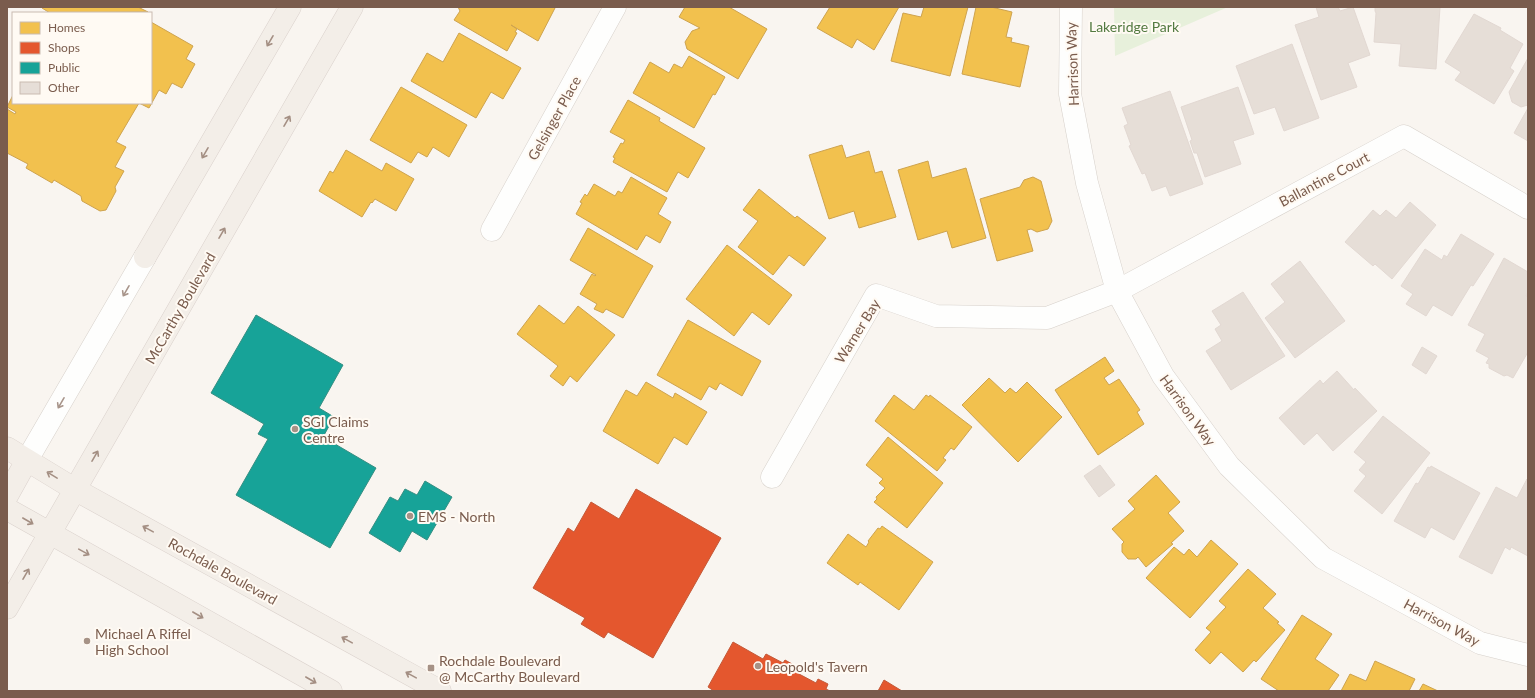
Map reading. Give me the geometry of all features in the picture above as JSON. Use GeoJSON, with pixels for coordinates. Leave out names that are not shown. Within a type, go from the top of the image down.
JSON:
{"type":"FeatureCollection","features":[{"type":"Feature","properties":{"kind":"main road"},"geometry":{"type":"LineString","coordinates":[[145,257],[290,7]]}},
{"type":"Feature","properties":{"kind":"main road","name":"McCarthy Boulevard"},"geometry":{"type":"LineString","coordinates":[[7,608],[352,7]]}},
{"type":"Feature","properties":{"kind":"main road","name":"Rochdale Boulevard"},"geometry":{"type":"LineString","coordinates":[[7,448],[76,490],[440,691]]}},
{"type":"Feature","properties":{"kind":"main road"},"geometry":{"type":"LineString","coordinates":[[7,496],[28,460]]}},
{"type":"Feature","properties":{"kind":"main road"},"geometry":{"type":"LineString","coordinates":[[7,509],[331,691]]}},
{"type":"Feature","properties":{"kind":"street","name":"Gelsinger Place"},"geometry":{"type":"LineString","coordinates":[[492,230],[615,7]]}},
{"type":"Feature","properties":{"kind":"street","name":"Harrison Way"},"geometry":{"type":"LineString","coordinates":[[1071,7],[1070,94],[1087,183],[1117,291],[1163,376],[1229,466],[1323,558],[1480,643],[1528,655]]}},
{"type":"Feature","properties":{"kind":"street","name":"Ballantine Court"},"geometry":{"type":"LineString","coordinates":[[1117,291],[1404,136],[1528,208]]}},
{"type":"Feature","properties":{"kind":"street"},"geometry":{"type":"LineString","coordinates":[[28,460],[145,257]]}},
{"type":"Feature","properties":{"kind":"street","name":"Warner Bay"},"geometry":{"type":"LineString","coordinates":[[772,477],[876,295],[936,316],[1047,318],[1117,291]]}},
{"type":"Feature","properties":{"kind":"green space","name":"Lakeridge Park"},"geometry":{"type":"Polygon","coordinates":[[[1114,7],[1228,7],[1115,56],[1114,7]]]}},
{"type":"Feature","properties":{"kind":"building: Homes"},"geometry":{"type":"Polygon","coordinates":[[[138,7],[148,12],[48,12],[42,8],[138,7]]]}},
{"type":"Feature","properties":{"kind":"building: Homes"},"geometry":{"type":"Polygon","coordinates":[[[458,7],[555,8],[538,41],[511,25],[517,29],[515,32],[517,33],[507,51],[454,20],[460,11],[458,7]]]}},
{"type":"Feature","properties":{"kind":"building: Homes"},"geometry":{"type":"Polygon","coordinates":[[[685,7],[729,7],[767,29],[738,79],[687,49],[685,42],[692,31],[700,28],[679,17],[685,7]]]}},
{"type":"Feature","properties":{"kind":"building: Homes"},"geometry":{"type":"Polygon","coordinates":[[[830,7],[899,7],[874,50],[857,39],[852,48],[817,28],[830,7]]]}},
{"type":"Feature","properties":{"kind":"building: Homes"},"geometry":{"type":"Polygon","coordinates":[[[924,7],[968,7],[950,76],[891,61],[903,13],[921,17],[924,7]]]}},
{"type":"Feature","properties":{"kind":"building: Homes"},"geometry":{"type":"Polygon","coordinates":[[[976,7],[991,7],[1012,12],[1006,37],[1012,38],[1011,42],[1029,46],[1020,87],[962,74],[976,7]]]}},
{"type":"Feature","properties":{"kind":"building: Homes"},"geometry":{"type":"Polygon","coordinates":[[[152,23],[193,46],[186,59],[195,64],[182,88],[172,83],[166,94],[159,90],[152,103],[152,23]]]}},
{"type":"Feature","properties":{"kind":"building: Homes"},"geometry":{"type":"Polygon","coordinates":[[[459,33],[521,68],[503,99],[491,92],[476,118],[411,81],[427,53],[443,62],[459,33]]]}},
{"type":"Feature","properties":{"kind":"building: Homes"},"geometry":{"type":"Polygon","coordinates":[[[689,56],[725,77],[715,95],[713,94],[694,128],[633,93],[650,62],[669,73],[674,64],[682,68],[689,56]]]}},
{"type":"Feature","properties":{"kind":"building: Homes"},"geometry":{"type":"Polygon","coordinates":[[[401,87],[467,125],[449,157],[433,147],[427,157],[418,152],[411,163],[370,140],[401,87]]]}},
{"type":"Feature","properties":{"kind":"building: Homes"},"geometry":{"type":"Polygon","coordinates":[[[12,97],[12,104],[138,104],[116,142],[126,147],[115,167],[124,171],[115,187],[116,191],[106,210],[100,211],[82,201],[81,196],[54,180],[52,183],[26,168],[28,164],[7,153],[7,109],[15,114],[16,112],[7,107],[12,97]]]}},
{"type":"Feature","properties":{"kind":"building: Homes"},"geometry":{"type":"Polygon","coordinates":[[[628,100],[660,118],[659,121],[705,148],[688,178],[678,172],[667,192],[613,162],[615,158],[613,157],[621,143],[623,144],[625,140],[610,132],[628,100]]]}},
{"type":"Feature","properties":{"kind":"building: Homes"},"geometry":{"type":"Polygon","coordinates":[[[141,104],[151,104],[149,108],[141,104]]]}},
{"type":"Feature","properties":{"kind":"building: Homes"},"geometry":{"type":"Polygon","coordinates":[[[842,145],[846,158],[869,151],[875,173],[882,171],[896,217],[859,228],[854,211],[829,219],[809,155],[842,145]]]}},
{"type":"Feature","properties":{"kind":"building: Homes"},"geometry":{"type":"Polygon","coordinates":[[[346,150],[382,171],[386,163],[414,179],[396,211],[375,199],[372,203],[371,202],[362,217],[319,191],[330,171],[333,173],[346,150]]]}},
{"type":"Feature","properties":{"kind":"building: Homes"},"geometry":{"type":"Polygon","coordinates":[[[928,161],[932,178],[966,168],[986,238],[952,248],[947,231],[918,240],[898,170],[928,161]]]}},
{"type":"Feature","properties":{"kind":"building: Homes"},"geometry":{"type":"Polygon","coordinates":[[[631,177],[667,198],[658,214],[671,222],[660,243],[646,235],[637,250],[576,214],[582,203],[580,202],[585,194],[587,196],[594,184],[615,196],[618,191],[622,193],[631,177]]]}},
{"type":"Feature","properties":{"kind":"building: Homes"},"geometry":{"type":"Polygon","coordinates":[[[1033,177],[1041,181],[1052,221],[1048,229],[1037,232],[1031,229],[1027,230],[1033,251],[997,261],[980,199],[1020,187],[1024,180],[1033,177]]]}},
{"type":"Feature","properties":{"kind":"building: Homes"},"geometry":{"type":"Polygon","coordinates":[[[759,189],[795,218],[797,216],[826,238],[804,266],[789,255],[773,275],[738,247],[758,221],[743,210],[759,189]]]}},
{"type":"Feature","properties":{"kind":"building: Homes"},"geometry":{"type":"Polygon","coordinates":[[[588,228],[653,266],[623,318],[606,309],[603,313],[594,309],[597,304],[580,294],[592,274],[595,276],[596,275],[570,260],[588,228]]]}},
{"type":"Feature","properties":{"kind":"building: Homes"},"geometry":{"type":"Polygon","coordinates":[[[727,245],[792,295],[769,325],[752,312],[734,336],[686,299],[727,245]]]}},
{"type":"Feature","properties":{"kind":"building: Homes"},"geometry":{"type":"Polygon","coordinates":[[[539,305],[564,324],[578,306],[615,335],[577,382],[570,376],[563,386],[550,376],[558,366],[517,334],[539,305]]]}},
{"type":"Feature","properties":{"kind":"building: Homes"},"geometry":{"type":"Polygon","coordinates":[[[688,320],[761,361],[742,396],[720,383],[716,390],[709,386],[701,400],[657,375],[688,320]]]}},
{"type":"Feature","properties":{"kind":"building: Homes"},"geometry":{"type":"Polygon","coordinates":[[[1105,357],[1114,371],[1104,378],[1109,385],[1119,379],[1140,410],[1137,412],[1144,424],[1098,455],[1055,390],[1105,357]]]}},
{"type":"Feature","properties":{"kind":"building: Homes"},"geometry":{"type":"Polygon","coordinates":[[[989,378],[1005,393],[1010,388],[1016,393],[1027,382],[1062,417],[1018,462],[962,405],[989,378]]]}},
{"type":"Feature","properties":{"kind":"building: Homes"},"geometry":{"type":"Polygon","coordinates":[[[646,382],[673,398],[675,393],[707,412],[687,445],[674,437],[658,464],[603,431],[626,390],[637,396],[646,382]]]}},
{"type":"Feature","properties":{"kind":"building: Homes"},"geometry":{"type":"Polygon","coordinates":[[[894,395],[914,410],[926,395],[929,397],[930,395],[972,427],[954,450],[951,448],[943,458],[946,460],[937,471],[875,421],[894,395]]]}},
{"type":"Feature","properties":{"kind":"building: Homes"},"geometry":{"type":"Polygon","coordinates":[[[888,437],[943,483],[907,528],[874,502],[877,499],[876,497],[885,488],[879,483],[883,479],[866,465],[888,437]]]}},
{"type":"Feature","properties":{"kind":"building: Homes"},"geometry":{"type":"Polygon","coordinates":[[[1156,475],[1180,502],[1168,513],[1184,531],[1171,543],[1173,544],[1146,567],[1138,557],[1136,559],[1128,559],[1122,552],[1122,544],[1124,542],[1112,529],[1135,509],[1128,501],[1156,475]]]}},
{"type":"Feature","properties":{"kind":"building: Homes"},"geometry":{"type":"Polygon","coordinates":[[[882,526],[933,562],[899,610],[860,582],[858,585],[827,563],[848,534],[866,547],[869,542],[868,541],[878,528],[880,529],[882,526]]]}},
{"type":"Feature","properties":{"kind":"building: Homes"},"geometry":{"type":"Polygon","coordinates":[[[1211,540],[1238,564],[1190,618],[1146,578],[1174,547],[1184,555],[1189,549],[1197,557],[1211,540]]]}},
{"type":"Feature","properties":{"kind":"building: Homes"},"geometry":{"type":"Polygon","coordinates":[[[1248,569],[1276,594],[1263,608],[1279,622],[1277,623],[1285,630],[1256,662],[1254,660],[1243,672],[1221,652],[1210,664],[1195,650],[1211,632],[1206,628],[1226,607],[1219,601],[1248,569]]]}},
{"type":"Feature","properties":{"kind":"building: Homes"},"geometry":{"type":"Polygon","coordinates":[[[1302,615],[1332,634],[1315,659],[1339,675],[1328,691],[1279,691],[1261,679],[1302,615]]]}},
{"type":"Feature","properties":{"kind":"building: Homes"},"geometry":{"type":"Polygon","coordinates":[[[1375,661],[1415,679],[1409,691],[1341,691],[1350,674],[1366,681],[1375,661]]]}},
{"type":"Feature","properties":{"kind":"building: Homes"},"geometry":{"type":"Polygon","coordinates":[[[1423,684],[1438,691],[1419,691],[1423,684]]]}},
{"type":"Feature","properties":{"kind":"building: Shops"},"geometry":{"type":"Polygon","coordinates":[[[636,489],[721,538],[653,658],[608,632],[604,638],[581,624],[585,618],[533,588],[568,528],[574,532],[591,502],[619,519],[636,489]]]}},
{"type":"Feature","properties":{"kind":"building: Shops","name":"Leopold's Tavern"},"geometry":{"type":"Polygon","coordinates":[[[733,642],[763,659],[766,654],[783,663],[785,660],[801,669],[799,674],[816,683],[818,679],[828,684],[826,689],[830,691],[714,691],[708,687],[733,642]]]}},
{"type":"Feature","properties":{"kind":"building: Shops"},"geometry":{"type":"Polygon","coordinates":[[[884,680],[902,691],[878,691],[884,680]]]}},
{"type":"Feature","properties":{"kind":"building: Public","name":"SGI Claims Centre"},"geometry":{"type":"Polygon","coordinates":[[[256,315],[343,365],[319,408],[334,417],[323,437],[376,468],[330,548],[236,495],[268,439],[258,434],[264,424],[211,393],[256,315]]]}},
{"type":"Feature","properties":{"kind":"building: Public","name":"EMS - North"},"geometry":{"type":"Polygon","coordinates":[[[425,481],[452,497],[427,540],[412,531],[400,552],[369,533],[390,497],[398,501],[405,489],[417,495],[425,481]]]}},
{"type":"Feature","properties":{"kind":"building: Other"},"geometry":{"type":"Polygon","coordinates":[[[1316,7],[1338,7],[1340,11],[1353,7],[1370,55],[1348,63],[1357,87],[1321,100],[1295,25],[1319,17],[1316,7]]]}},
{"type":"Feature","properties":{"kind":"building: Other"},"geometry":{"type":"Polygon","coordinates":[[[1375,7],[1440,7],[1436,69],[1399,66],[1401,44],[1374,42],[1375,7]]]}},
{"type":"Feature","properties":{"kind":"building: Other"},"geometry":{"type":"Polygon","coordinates":[[[1474,14],[1501,28],[1500,30],[1523,44],[1510,68],[1514,71],[1494,104],[1455,80],[1461,72],[1445,62],[1474,14]]]}},
{"type":"Feature","properties":{"kind":"building: Other"},"geometry":{"type":"Polygon","coordinates":[[[1292,44],[1319,118],[1284,131],[1275,107],[1254,114],[1236,66],[1292,44]]]}},
{"type":"Feature","properties":{"kind":"building: Other"},"geometry":{"type":"Polygon","coordinates":[[[1528,58],[1528,105],[1521,107],[1512,102],[1509,92],[1528,58]]]}},
{"type":"Feature","properties":{"kind":"building: Other"},"geometry":{"type":"Polygon","coordinates":[[[1238,87],[1254,134],[1233,141],[1241,164],[1205,177],[1197,153],[1194,153],[1190,141],[1192,140],[1181,107],[1238,87]]]}},
{"type":"Feature","properties":{"kind":"building: Other"},"geometry":{"type":"Polygon","coordinates":[[[1170,91],[1203,184],[1170,196],[1166,186],[1152,191],[1145,173],[1142,174],[1129,146],[1131,145],[1124,126],[1128,124],[1122,108],[1170,91]]]}},
{"type":"Feature","properties":{"kind":"building: Other"},"geometry":{"type":"Polygon","coordinates":[[[1528,108],[1528,141],[1514,133],[1528,108]]]}},
{"type":"Feature","properties":{"kind":"building: Other"},"geometry":{"type":"Polygon","coordinates":[[[1410,202],[1436,225],[1392,279],[1375,264],[1373,266],[1345,242],[1373,210],[1380,216],[1386,210],[1396,218],[1410,202]]]}},
{"type":"Feature","properties":{"kind":"building: Other"},"geometry":{"type":"Polygon","coordinates":[[[1461,234],[1494,254],[1473,286],[1471,285],[1452,316],[1433,305],[1426,316],[1406,304],[1413,294],[1401,286],[1425,249],[1442,260],[1444,255],[1447,257],[1461,234]]]}},
{"type":"Feature","properties":{"kind":"building: Other"},"geometry":{"type":"Polygon","coordinates":[[[1504,258],[1528,272],[1528,292],[1526,296],[1528,297],[1528,352],[1513,378],[1507,375],[1504,376],[1489,368],[1489,364],[1486,363],[1489,358],[1476,351],[1485,334],[1468,325],[1504,258]]]}},
{"type":"Feature","properties":{"kind":"building: Other"},"geometry":{"type":"Polygon","coordinates":[[[1300,261],[1345,321],[1295,358],[1265,318],[1285,302],[1271,284],[1300,261]]]}},
{"type":"Feature","properties":{"kind":"building: Other"},"geometry":{"type":"Polygon","coordinates":[[[1243,292],[1285,356],[1231,390],[1206,351],[1222,341],[1215,329],[1221,325],[1212,311],[1243,292]]]}},
{"type":"Feature","properties":{"kind":"building: Other"},"geometry":{"type":"Polygon","coordinates":[[[1422,347],[1437,356],[1426,374],[1412,365],[1422,347]]]}},
{"type":"Feature","properties":{"kind":"building: Other"},"geometry":{"type":"Polygon","coordinates":[[[1337,371],[1354,390],[1355,388],[1377,411],[1333,451],[1317,433],[1304,445],[1279,418],[1320,380],[1323,384],[1337,371]]]}},
{"type":"Feature","properties":{"kind":"building: Other"},"geometry":{"type":"Polygon","coordinates":[[[1383,416],[1430,453],[1382,514],[1354,491],[1366,476],[1359,470],[1366,462],[1354,452],[1383,416]]]}},
{"type":"Feature","properties":{"kind":"building: Other"},"geometry":{"type":"Polygon","coordinates":[[[1100,465],[1115,485],[1099,497],[1084,476],[1100,465]]]}},
{"type":"Feature","properties":{"kind":"building: Other"},"geometry":{"type":"Polygon","coordinates":[[[1431,466],[1480,493],[1454,540],[1431,527],[1425,538],[1394,521],[1416,483],[1418,484],[1428,467],[1430,468],[1431,466]]]}},
{"type":"Feature","properties":{"kind":"building: Other"},"geometry":{"type":"Polygon","coordinates":[[[1527,479],[1528,556],[1511,547],[1510,550],[1505,547],[1492,574],[1459,557],[1496,487],[1517,498],[1527,479]]]}},
{"type":"Feature","properties":{"kind":"place","name":"SGI Claims Centre"},"geometry":{"type":"Point","coordinates":[295,429]}},
{"type":"Feature","properties":{"kind":"place","name":"EMS - North"},"geometry":{"type":"Point","coordinates":[410,516]}},
{"type":"Feature","properties":{"kind":"place","name":"Michael A Riffel High School"},"geometry":{"type":"Point","coordinates":[87,641]}},
{"type":"Feature","properties":{"kind":"place","name":"Leopold's Tavern"},"geometry":{"type":"Point","coordinates":[758,666]}},
{"type":"Feature","properties":{"kind":"place","name":"Rochdale Boulevard @ McCarthy Boulevard"},"geometry":{"type":"Point","coordinates":[431,668]}}]}
